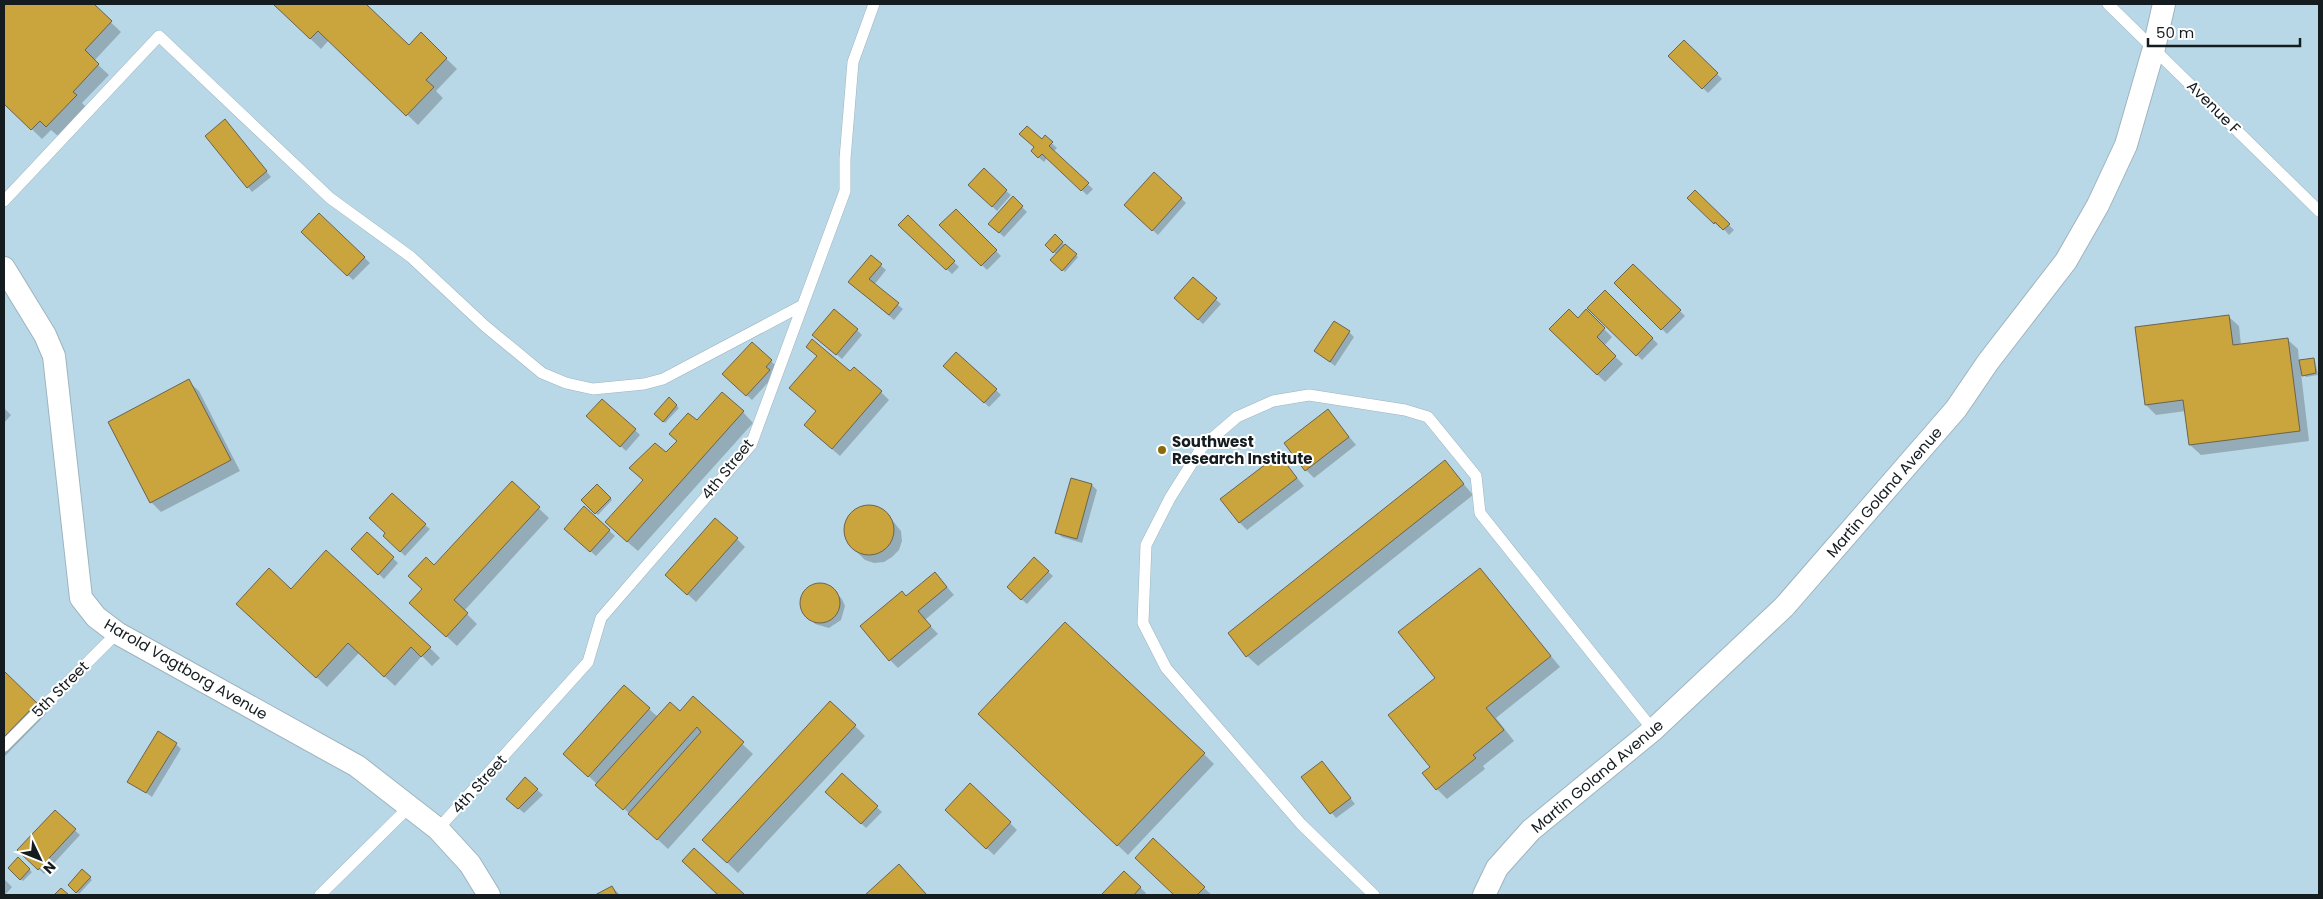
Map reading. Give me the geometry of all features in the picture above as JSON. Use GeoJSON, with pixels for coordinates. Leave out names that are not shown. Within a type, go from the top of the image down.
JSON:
{"type":"FeatureCollection","features":[{"type":"Feature","properties":{"kind":"street","name":"Martin Goland Avenue"},"geometry":{"type":"LineString","coordinates":[[1484,895],[1497,868],[1530,830],[1653,730],[1784,607],[1956,409],[1988,362],[2066,261],[2098,206],[2126,146],[2154,48],[2164,4]]}},
{"type":"Feature","properties":{"kind":"street","name":"Harold Vagtborg Avenue"},"geometry":{"type":"LineString","coordinates":[[4,268],[45,335],[54,356],[81,598],[96,617],[117,632],[357,766],[438,829],[470,864],[489,895]]}},
{"type":"Feature","properties":{"kind":"lane","name":"4th Street"},"geometry":{"type":"LineString","coordinates":[[438,829],[588,662],[601,618],[751,445],[845,191],[845,159],[853,62],[874,4]]}},
{"type":"Feature","properties":{"kind":"lane","name":"Avenue F"},"geometry":{"type":"LineString","coordinates":[[2108,4],[2319,212]]}},
{"type":"Feature","properties":{"kind":"lane"},"geometry":{"type":"LineString","coordinates":[[4,201],[159,36],[330,198],[411,257],[485,326],[542,373],[566,383],[593,389],[644,384],[663,378],[804,304]]}},
{"type":"Feature","properties":{"kind":"lane"},"geometry":{"type":"LineString","coordinates":[[1374,895],[1301,824],[1166,668],[1143,623],[1146,544],[1170,498],[1202,447],[1238,417],[1273,401],[1309,395],[1405,410],[1428,417],[1476,476],[1480,513],[1653,730]]}},
{"type":"Feature","properties":{"kind":"lane","name":"5th Street"},"geometry":{"type":"LineString","coordinates":[[4,746],[117,632]]}},
{"type":"Feature","properties":{"kind":"lane"},"geometry":{"type":"LineString","coordinates":[[320,895],[410,806]]}},
{"type":"Feature","properties":{"kind":"shaded area","name":"Southwest Research Institute"},"geometry":{"type":"Polygon","coordinates":[[[4,4],[2319,4],[2319,895],[4,895],[4,4]]]}},
{"type":"Feature","properties":{"kind":"building"},"geometry":{"type":"Polygon","coordinates":[[[4,4],[94,4],[112,21],[85,50],[99,64],[73,92],[77,95],[46,127],[40,121],[31,130],[4,104],[4,4]]]}},
{"type":"Feature","properties":{"kind":"building"},"geometry":{"type":"Polygon","coordinates":[[[273,4],[366,4],[409,45],[421,32],[447,58],[426,80],[434,87],[406,116],[318,31],[310,39],[273,4]]]}},
{"type":"Feature","properties":{"kind":"building"},"geometry":{"type":"Polygon","coordinates":[[[1684,40],[1718,73],[1702,89],[1668,56],[1684,40]]]}},
{"type":"Feature","properties":{"kind":"building"},"geometry":{"type":"Polygon","coordinates":[[[225,119],[267,171],[247,188],[205,136],[225,119]]]}},
{"type":"Feature","properties":{"kind":"building"},"geometry":{"type":"Polygon","coordinates":[[[1027,126],[1042,139],[1045,135],[1053,142],[1049,146],[1089,183],[1081,191],[1042,154],[1038,158],[1031,151],[1034,147],[1019,134],[1027,126]]]}},
{"type":"Feature","properties":{"kind":"building"},"geometry":{"type":"Polygon","coordinates":[[[984,168],[1007,190],[992,207],[968,185],[984,168]]]}},
{"type":"Feature","properties":{"kind":"building"},"geometry":{"type":"Polygon","coordinates":[[[1154,172],[1182,198],[1152,231],[1124,205],[1154,172]]]}},
{"type":"Feature","properties":{"kind":"building"},"geometry":{"type":"Polygon","coordinates":[[[1695,190],[1730,224],[1723,230],[1687,198],[1695,190]]]}},
{"type":"Feature","properties":{"kind":"building"},"geometry":{"type":"Polygon","coordinates":[[[1013,196],[1023,206],[999,233],[988,224],[1013,196]]]}},
{"type":"Feature","properties":{"kind":"building"},"geometry":{"type":"Polygon","coordinates":[[[956,209],[997,250],[981,266],[939,225],[956,209]]]}},
{"type":"Feature","properties":{"kind":"building"},"geometry":{"type":"Polygon","coordinates":[[[319,213],[365,257],[347,276],[301,232],[319,213]]]}},
{"type":"Feature","properties":{"kind":"building"},"geometry":{"type":"Polygon","coordinates":[[[908,215],[955,261],[946,270],[898,225],[908,215]]]}},
{"type":"Feature","properties":{"kind":"building"},"geometry":{"type":"Polygon","coordinates":[[[1055,234],[1063,242],[1053,253],[1045,245],[1055,234]]]}},
{"type":"Feature","properties":{"kind":"building"},"geometry":{"type":"Polygon","coordinates":[[[1065,244],[1077,254],[1062,271],[1050,260],[1065,244]]]}},
{"type":"Feature","properties":{"kind":"building"},"geometry":{"type":"Polygon","coordinates":[[[871,255],[882,264],[869,279],[899,303],[889,315],[848,282],[871,255]]]}},
{"type":"Feature","properties":{"kind":"building"},"geometry":{"type":"Polygon","coordinates":[[[1633,264],[1681,310],[1661,330],[1614,283],[1633,264]]]}},
{"type":"Feature","properties":{"kind":"building"},"geometry":{"type":"Polygon","coordinates":[[[1193,277],[1217,298],[1198,320],[1174,298],[1193,277]]]}},
{"type":"Feature","properties":{"kind":"building"},"geometry":{"type":"Polygon","coordinates":[[[1605,290],[1653,338],[1636,356],[1587,308],[1605,290]]]}},
{"type":"Feature","properties":{"kind":"building"},"geometry":{"type":"Polygon","coordinates":[[[834,309],[858,329],[836,355],[812,335],[834,309]]]}},
{"type":"Feature","properties":{"kind":"building"},"geometry":{"type":"Polygon","coordinates":[[[1569,309],[1578,318],[1586,309],[1605,328],[1597,337],[1616,356],[1597,375],[1549,329],[1569,309]]]}},
{"type":"Feature","properties":{"kind":"building"},"geometry":{"type":"Polygon","coordinates":[[[2229,315],[2233,345],[2288,338],[2300,431],[2189,445],[2183,400],[2145,405],[2135,327],[2229,315]]]}},
{"type":"Feature","properties":{"kind":"building"},"geometry":{"type":"Polygon","coordinates":[[[1334,321],[1350,331],[1330,362],[1314,351],[1334,321]]]}},
{"type":"Feature","properties":{"kind":"building"},"geometry":{"type":"Polygon","coordinates":[[[812,339],[850,371],[854,367],[882,391],[832,449],[804,425],[816,411],[789,388],[817,356],[806,347],[812,339]]]}},
{"type":"Feature","properties":{"kind":"building"},"geometry":{"type":"Polygon","coordinates":[[[752,342],[772,360],[766,367],[770,370],[746,396],[722,374],[752,342]]]}},
{"type":"Feature","properties":{"kind":"building"},"geometry":{"type":"Polygon","coordinates":[[[956,352],[997,389],[984,403],[943,366],[956,352]]]}},
{"type":"Feature","properties":{"kind":"building"},"geometry":{"type":"Polygon","coordinates":[[[2314,358],[2316,373],[2302,376],[2299,360],[2314,358]]]}},
{"type":"Feature","properties":{"kind":"building"},"geometry":{"type":"Polygon","coordinates":[[[189,379],[231,460],[150,503],[108,422],[189,379]]]}},
{"type":"Feature","properties":{"kind":"building"},"geometry":{"type":"Polygon","coordinates":[[[722,392],[744,411],[627,542],[605,522],[643,480],[629,468],[655,443],[666,452],[677,441],[669,434],[688,413],[697,420],[722,392]]]}},
{"type":"Feature","properties":{"kind":"building"},"geometry":{"type":"Polygon","coordinates":[[[669,397],[677,405],[663,422],[654,414],[669,397]]]}},
{"type":"Feature","properties":{"kind":"building"},"geometry":{"type":"Polygon","coordinates":[[[602,399],[636,429],[620,447],[586,416],[602,399]]]}},
{"type":"Feature","properties":{"kind":"building"},"geometry":{"type":"Polygon","coordinates":[[[1328,409],[1349,437],[1305,471],[1284,443],[1328,409]]]}},
{"type":"Feature","properties":{"kind":"building"},"geometry":{"type":"Polygon","coordinates":[[[1279,454],[1297,478],[1239,523],[1220,499],[1279,454]]]}},
{"type":"Feature","properties":{"kind":"building"},"geometry":{"type":"Polygon","coordinates":[[[1445,460],[1464,484],[1246,657],[1228,633],[1445,460]]]}},
{"type":"Feature","properties":{"kind":"building"},"geometry":{"type":"Polygon","coordinates":[[[1071,478],[1092,484],[1077,539],[1055,533],[1071,478]]]}},
{"type":"Feature","properties":{"kind":"building"},"geometry":{"type":"Polygon","coordinates":[[[512,481],[540,507],[454,600],[468,613],[446,637],[409,603],[422,589],[408,576],[426,557],[434,565],[512,481]]]}},
{"type":"Feature","properties":{"kind":"building"},"geometry":{"type":"Polygon","coordinates":[[[597,484],[611,498],[595,514],[581,500],[597,484]]]}},
{"type":"Feature","properties":{"kind":"building"},"geometry":{"type":"Polygon","coordinates":[[[392,493],[426,524],[400,552],[383,536],[385,533],[369,518],[392,493]]]}},
{"type":"Feature","properties":{"kind":"building"},"geometry":{"type":"Polygon","coordinates":[[[864,505],[874,505],[887,512],[894,525],[894,535],[887,548],[874,555],[864,555],[855,551],[848,544],[844,535],[844,525],[848,516],[855,509],[864,505]]]}},
{"type":"Feature","properties":{"kind":"building"},"geometry":{"type":"Polygon","coordinates":[[[584,506],[610,530],[590,552],[564,529],[584,506]]]}},
{"type":"Feature","properties":{"kind":"building"},"geometry":{"type":"Polygon","coordinates":[[[715,518],[738,538],[687,595],[665,575],[715,518]]]}},
{"type":"Feature","properties":{"kind":"building"},"geometry":{"type":"Polygon","coordinates":[[[367,532],[394,557],[378,575],[351,549],[367,532]]]}},
{"type":"Feature","properties":{"kind":"building"},"geometry":{"type":"Polygon","coordinates":[[[326,550],[431,647],[421,657],[411,647],[384,677],[348,643],[316,678],[236,604],[269,568],[291,589],[326,550]]]}},
{"type":"Feature","properties":{"kind":"building"},"geometry":{"type":"Polygon","coordinates":[[[1034,557],[1049,571],[1021,600],[1007,587],[1034,557]]]}},
{"type":"Feature","properties":{"kind":"building"},"geometry":{"type":"Polygon","coordinates":[[[1480,568],[1551,656],[1486,708],[1504,730],[1473,755],[1476,758],[1436,790],[1422,773],[1430,767],[1388,715],[1435,678],[1398,632],[1480,568]]]}},
{"type":"Feature","properties":{"kind":"building"},"geometry":{"type":"Polygon","coordinates":[[[935,572],[947,587],[918,611],[931,626],[889,661],[860,626],[902,591],[906,596],[935,572]]]}},
{"type":"Feature","properties":{"kind":"building"},"geometry":{"type":"Polygon","coordinates":[[[816,583],[824,583],[831,586],[837,592],[840,603],[837,614],[831,620],[824,623],[816,623],[809,620],[803,614],[800,607],[800,599],[803,592],[809,586],[816,583]]]}},
{"type":"Feature","properties":{"kind":"building"},"geometry":{"type":"Polygon","coordinates":[[[1065,622],[1205,753],[1117,846],[978,714],[1065,622]]]}},
{"type":"Feature","properties":{"kind":"building"},"geometry":{"type":"Polygon","coordinates":[[[4,671],[37,703],[4,737],[4,671]]]}},
{"type":"Feature","properties":{"kind":"building"},"geometry":{"type":"Polygon","coordinates":[[[624,685],[650,708],[588,777],[563,754],[624,685]]]}},
{"type":"Feature","properties":{"kind":"building"},"geometry":{"type":"Polygon","coordinates":[[[693,696],[744,742],[657,840],[628,814],[701,732],[697,727],[623,810],[595,785],[670,702],[680,711],[693,696]]]}},
{"type":"Feature","properties":{"kind":"building"},"geometry":{"type":"Polygon","coordinates":[[[830,701],[856,725],[727,863],[702,840],[830,701]]]}},
{"type":"Feature","properties":{"kind":"building"},"geometry":{"type":"Polygon","coordinates":[[[158,731],[177,743],[146,793],[127,782],[158,731]]]}},
{"type":"Feature","properties":{"kind":"building"},"geometry":{"type":"Polygon","coordinates":[[[1322,761],[1351,798],[1330,814],[1301,777],[1322,761]]]}},
{"type":"Feature","properties":{"kind":"building"},"geometry":{"type":"Polygon","coordinates":[[[842,773],[878,806],[861,824],[825,792],[842,773]]]}},
{"type":"Feature","properties":{"kind":"building"},"geometry":{"type":"Polygon","coordinates":[[[525,777],[538,789],[518,809],[506,799],[525,777]]]}},
{"type":"Feature","properties":{"kind":"building"},"geometry":{"type":"Polygon","coordinates":[[[970,783],[1011,822],[986,849],[945,810],[970,783]]]}},
{"type":"Feature","properties":{"kind":"building"},"geometry":{"type":"Polygon","coordinates":[[[55,810],[76,829],[38,870],[17,850],[55,810]]]}},
{"type":"Feature","properties":{"kind":"building"},"geometry":{"type":"Polygon","coordinates":[[[1153,838],[1205,887],[1197,895],[1174,895],[1135,858],[1153,838]]]}},
{"type":"Feature","properties":{"kind":"building"},"geometry":{"type":"Polygon","coordinates":[[[694,848],[745,895],[718,895],[682,861],[694,848]]]}},
{"type":"Feature","properties":{"kind":"building"},"geometry":{"type":"Polygon","coordinates":[[[18,857],[30,869],[20,880],[8,868],[18,857]]]}},
{"type":"Feature","properties":{"kind":"building"},"geometry":{"type":"Polygon","coordinates":[[[899,864],[927,895],[865,895],[899,864]]]}},
{"type":"Feature","properties":{"kind":"building"},"geometry":{"type":"Polygon","coordinates":[[[82,869],[91,877],[76,893],[68,885],[82,869]]]}},
{"type":"Feature","properties":{"kind":"building"},"geometry":{"type":"Polygon","coordinates":[[[1124,871],[1141,887],[1134,895],[1101,895],[1124,871]]]}},
{"type":"Feature","properties":{"kind":"building"},"geometry":{"type":"Polygon","coordinates":[[[612,886],[617,895],[595,895],[612,886]]]}},
{"type":"Feature","properties":{"kind":"building"},"geometry":{"type":"Polygon","coordinates":[[[61,888],[69,895],[54,895],[61,888]]]}},
{"type":"Feature","properties":{"kind":"place","name":"Southwest Research Institute"},"geometry":{"type":"Point","coordinates":[1162,450]}}]}
